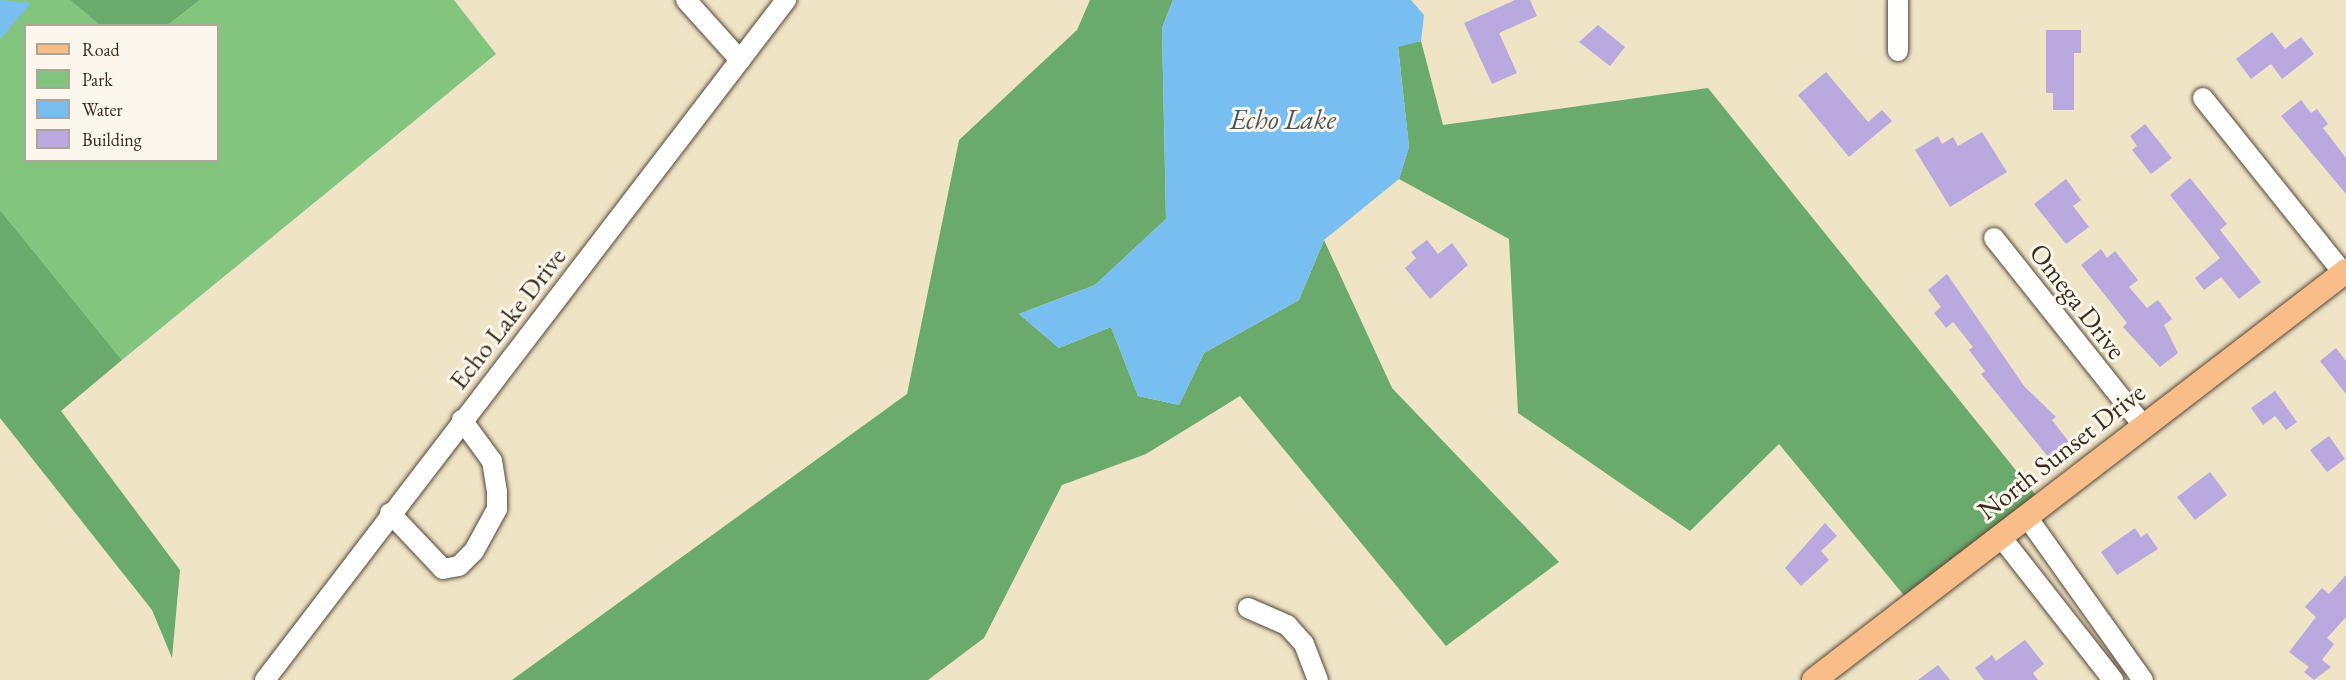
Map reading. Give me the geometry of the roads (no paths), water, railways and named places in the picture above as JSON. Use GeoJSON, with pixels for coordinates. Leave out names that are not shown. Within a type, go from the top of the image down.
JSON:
{"type":"FeatureCollection","features":[{"type":"Feature","properties":{"kind":"main road","name":"North Sunset Drive"},"geometry":{"type":"LineString","coordinates":[[1814,680],[2344,272]]}},
{"type":"Feature","properties":{"kind":"street"},"geometry":{"type":"LineString","coordinates":[[686,0],[740,60]]}},
{"type":"Feature","properties":{"kind":"street","name":"Echo Lake Drive"},"geometry":{"type":"LineString","coordinates":[[268,674],[786,0]]}},
{"type":"Feature","properties":{"kind":"street"},"geometry":{"type":"LineString","coordinates":[[1898,0],[1898,51]]}},
{"type":"Feature","properties":{"kind":"street"},"geometry":{"type":"LineString","coordinates":[[2203,98],[2344,272]]}},
{"type":"Feature","properties":{"kind":"street","name":"Omega Drive"},"geometry":{"type":"LineString","coordinates":[[1994,238],[2143,425]]}},
{"type":"Feature","properties":{"kind":"street"},"geometry":{"type":"LineString","coordinates":[[390,513],[443,569],[459,566],[474,551],[496,509],[497,492],[492,461],[462,420]]}},
{"type":"Feature","properties":{"kind":"street"},"geometry":{"type":"LineString","coordinates":[[2027,517],[2143,680]]}},
{"type":"Feature","properties":{"kind":"street"},"geometry":{"type":"LineString","coordinates":[[2001,537],[2113,680]]}},
{"type":"Feature","properties":{"kind":"street"},"geometry":{"type":"LineString","coordinates":[[1248,608],[1287,625],[1304,644],[1318,680]]}},
{"type":"Feature","properties":{"kind":"water"},"geometry":{"type":"Polygon","coordinates":[[[0,0],[31,3],[1,38],[0,37],[0,0]]]}},
{"type":"Feature","properties":{"kind":"water","name":"Echo Lake"},"geometry":{"type":"Polygon","coordinates":[[[1173,0],[1411,0],[1424,15],[1421,41],[1398,47],[1409,147],[1399,179],[1324,240],[1299,300],[1204,353],[1179,405],[1138,396],[1111,327],[1059,348],[1019,314],[1095,285],[1166,219],[1162,28],[1173,0]]]}}]}
